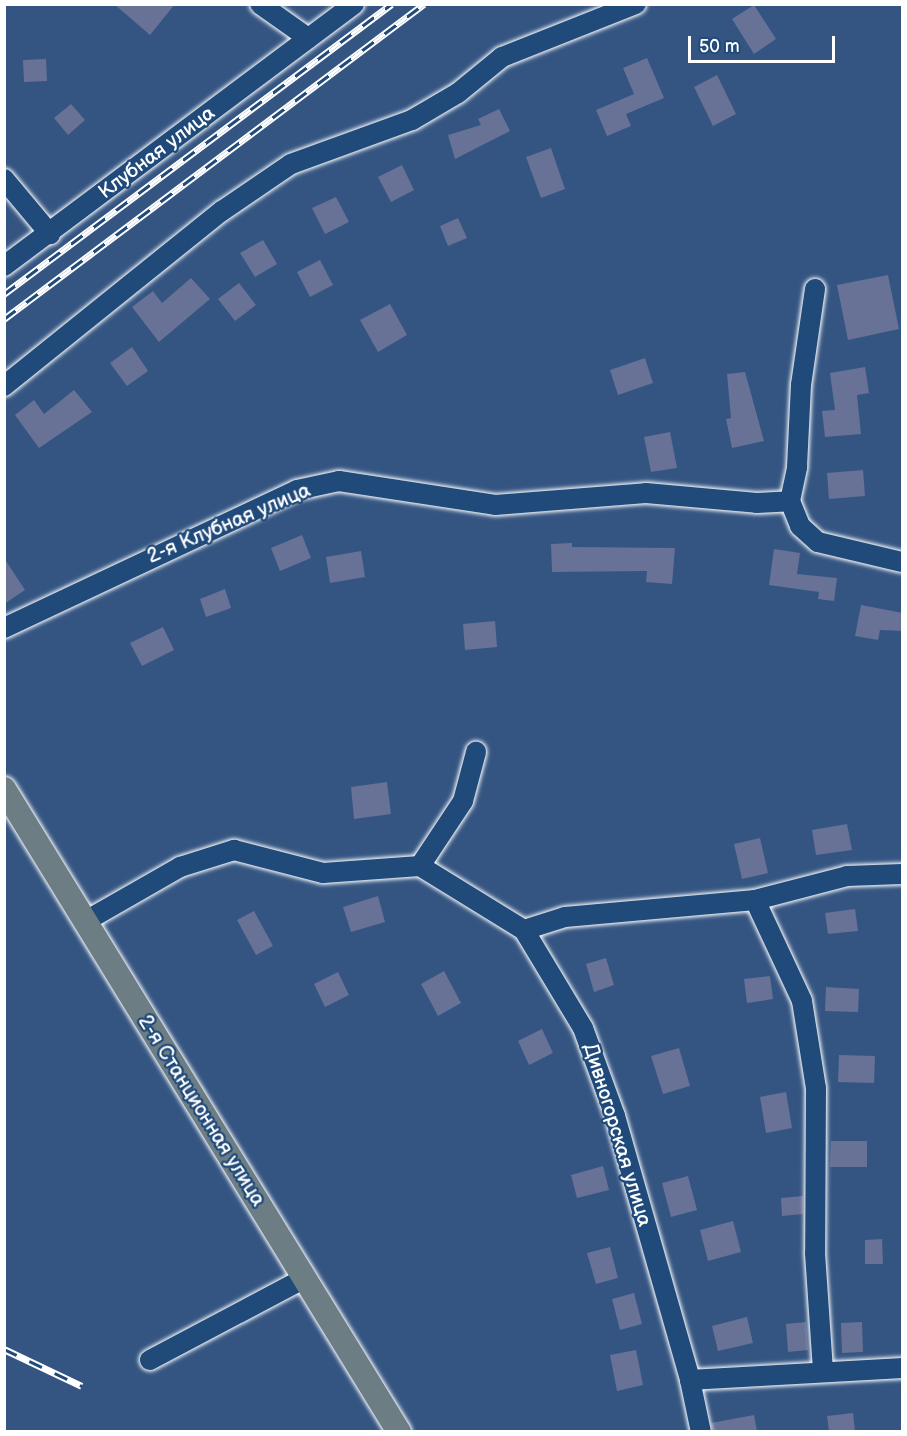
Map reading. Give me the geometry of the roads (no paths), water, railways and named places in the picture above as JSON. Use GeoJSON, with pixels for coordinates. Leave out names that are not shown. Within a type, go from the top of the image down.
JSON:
{"type":"FeatureCollection","features":[{"type":"Feature","properties":{"kind":"main road","name":"2-я Станционная улица"},"geometry":{"type":"LineString","coordinates":[[4,789],[399,1431]]}},
{"type":"Feature","properties":{"kind":"street"},"geometry":{"type":"LineString","coordinates":[[260,4],[308,38]]}},
{"type":"Feature","properties":{"kind":"street","name":"Клубная улица"},"geometry":{"type":"LineString","coordinates":[[4,266],[50,234],[354,4]]}},
{"type":"Feature","properties":{"kind":"street"},"geometry":{"type":"LineString","coordinates":[[4,386],[222,211],[291,164],[412,120],[458,93],[502,57],[636,4]]}},
{"type":"Feature","properties":{"kind":"street"},"geometry":{"type":"LineString","coordinates":[[4,179],[50,234]]}},
{"type":"Feature","properties":{"kind":"street"},"geometry":{"type":"LineString","coordinates":[[814,289],[801,385],[797,467],[790,501],[800,526],[818,542],[903,562]]}},
{"type":"Feature","properties":{"kind":"street","name":"2-я Клубная улица"},"geometry":{"type":"LineString","coordinates":[[4,628],[287,494],[339,481],[495,505],[646,493],[735,502],[790,501]]}},
{"type":"Feature","properties":{"kind":"street"},"geometry":{"type":"LineString","coordinates":[[84,922],[180,867],[234,850],[323,873],[420,866],[463,801],[476,752]]}},
{"type":"Feature","properties":{"kind":"street","name":"Дивногорская улица"},"geometry":{"type":"LineString","coordinates":[[420,866],[524,930],[583,1028],[615,1116],[690,1380],[701,1431]]}},
{"type":"Feature","properties":{"kind":"street"},"geometry":{"type":"LineString","coordinates":[[524,930],[565,917],[755,900],[847,876],[903,874]]}},
{"type":"Feature","properties":{"kind":"street"},"geometry":{"type":"LineString","coordinates":[[755,900],[802,1001],[816,1088],[815,1253],[823,1370]]}},
{"type":"Feature","properties":{"kind":"street"},"geometry":{"type":"LineString","coordinates":[[150,1360],[305,1278]]}},
{"type":"Feature","properties":{"kind":"street"},"geometry":{"type":"LineString","coordinates":[[690,1380],[823,1370],[903,1368]]}},
{"type":"Feature","properties":{"kind":"railway"},"geometry":{"type":"LineString","coordinates":[[4,294],[391,4]]}},
{"type":"Feature","properties":{"kind":"railway"},"geometry":{"type":"LineString","coordinates":[[4,319],[424,4]]}},
{"type":"Feature","properties":{"kind":"railway"},"geometry":{"type":"LineString","coordinates":[[4,1349],[82,1386]]}}]}
